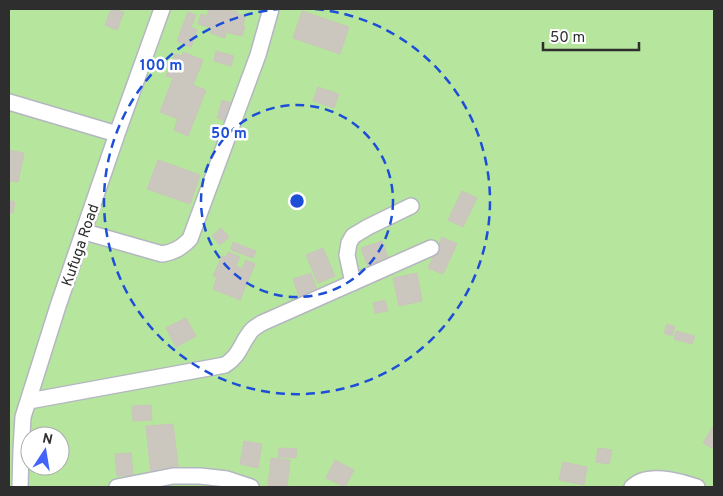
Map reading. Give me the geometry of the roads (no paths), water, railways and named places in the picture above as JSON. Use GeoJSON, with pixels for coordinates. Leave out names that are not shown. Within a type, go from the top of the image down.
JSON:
{"type":"FeatureCollection","features":[{"type":"Feature","properties":{"kind":"street","name":"Kufuga Road"},"geometry":{"type":"LineString","coordinates":[[20,487],[23,417],[58,306],[162,9]]}},
{"type":"Feature","properties":{"kind":"street"},"geometry":{"type":"LineString","coordinates":[[85,232],[162,254],[181,248],[190,239],[258,55],[271,9]]}},
{"type":"Feature","properties":{"kind":"street"},"geometry":{"type":"LineString","coordinates":[[9,102],[117,134]]}},
{"type":"Feature","properties":{"kind":"street"},"geometry":{"type":"LineString","coordinates":[[354,283],[347,255],[349,243],[353,236],[411,206]]}},
{"type":"Feature","properties":{"kind":"street"},"geometry":{"type":"LineString","coordinates":[[28,401],[225,365],[233,360],[254,328],[262,323],[431,248]]}},
{"type":"Feature","properties":{"kind":"street"},"geometry":{"type":"LineString","coordinates":[[117,487],[173,476],[227,479],[251,487]]}},
{"type":"Feature","properties":{"kind":"street"},"geometry":{"type":"LineString","coordinates":[[632,487],[643,480],[664,479],[697,487]]}}]}
